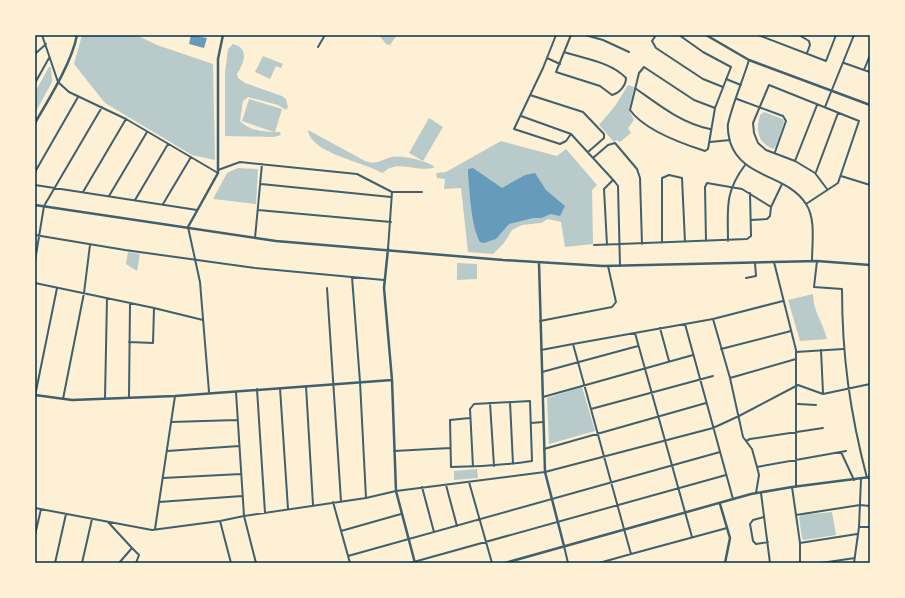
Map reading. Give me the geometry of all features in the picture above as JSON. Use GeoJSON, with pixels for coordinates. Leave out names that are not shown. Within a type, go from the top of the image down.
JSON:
{"type":"FeatureCollection","features":[{"type":"Feature","properties":{"kind":"street"},"geometry":{"type":"LineString","coordinates":[[42,35],[58,82],[69,92],[126,119],[218,171],[240,162],[262,164],[357,174],[392,192],[422,192]]}},
{"type":"Feature","properties":{"kind":"street"},"geometry":{"type":"LineString","coordinates":[[35,123],[58,82],[77,35]]}},
{"type":"Feature","properties":{"kind":"street"},"geometry":{"type":"LineString","coordinates":[[209,392],[200,282],[193,260],[188,227],[218,171],[218,59],[223,35]]}},
{"type":"Feature","properties":{"kind":"street"},"geometry":{"type":"LineString","coordinates":[[318,46],[325,35]]}},
{"type":"Feature","properties":{"kind":"street"},"geometry":{"type":"LineString","coordinates":[[556,35],[514,129],[560,144],[566,141],[571,134]]}},
{"type":"Feature","properties":{"kind":"street"},"geometry":{"type":"LineString","coordinates":[[564,52],[608,65],[622,73],[626,78],[626,81],[616,94],[612,95],[600,86],[556,72],[560,64],[564,52],[571,35]]}},
{"type":"Feature","properties":{"kind":"street"},"geometry":{"type":"LineString","coordinates":[[585,35],[603,40],[629,52]]}},
{"type":"Feature","properties":{"kind":"street"},"geometry":{"type":"LineString","coordinates":[[656,35],[652,41],[656,48],[702,79],[723,87]]}},
{"type":"Feature","properties":{"kind":"street"},"geometry":{"type":"LineString","coordinates":[[679,35],[703,52],[731,67],[715,108],[710,129],[710,142],[708,149],[705,151],[679,143],[652,128],[630,110],[639,73],[644,67],[694,100],[715,108]]}},
{"type":"Feature","properties":{"kind":"street"},"geometry":{"type":"LineString","coordinates":[[706,35],[749,60],[870,105]]}},
{"type":"Feature","properties":{"kind":"street"},"geometry":{"type":"LineString","coordinates":[[758,35],[826,61],[836,35]]}},
{"type":"Feature","properties":{"kind":"street"},"geometry":{"type":"LineString","coordinates":[[799,35],[809,41],[810,45],[807,53]]}},
{"type":"Feature","properties":{"kind":"street"},"geometry":{"type":"LineString","coordinates":[[825,107],[854,35]]}},
{"type":"Feature","properties":{"kind":"street"},"geometry":{"type":"LineString","coordinates":[[35,54],[46,44]]}},
{"type":"Feature","properties":{"kind":"street"},"geometry":{"type":"LineString","coordinates":[[864,70],[870,55]]}},
{"type":"Feature","properties":{"kind":"street"},"geometry":{"type":"LineString","coordinates":[[35,83],[49,58]]}},
{"type":"Feature","properties":{"kind":"street"},"geometry":{"type":"LineString","coordinates":[[547,58],[560,64]]}},
{"type":"Feature","properties":{"kind":"street"},"geometry":{"type":"LineString","coordinates":[[749,60],[728,124],[730,140],[736,155],[745,165],[794,190],[806,204],[812,217],[812,261]]}},
{"type":"Feature","properties":{"kind":"street"},"geometry":{"type":"LineString","coordinates":[[844,63],[870,72]]}},
{"type":"Feature","properties":{"kind":"street"},"geometry":{"type":"LineString","coordinates":[[726,79],[741,85]]}},
{"type":"Feature","properties":{"kind":"street"},"geometry":{"type":"LineString","coordinates":[[806,204],[838,183],[860,121],[838,114],[825,107],[769,85],[753,123],[754,133],[758,142],[766,150],[795,161],[815,173],[827,189]]}},
{"type":"Feature","properties":{"kind":"street"},"geometry":{"type":"LineString","coordinates":[[635,88],[678,117],[696,126],[710,129]]}},
{"type":"Feature","properties":{"kind":"street"},"geometry":{"type":"LineString","coordinates":[[530,95],[583,112],[604,134],[604,138],[588,152]]}},
{"type":"Feature","properties":{"kind":"street"},"geometry":{"type":"LineString","coordinates":[[35,172],[79,96]]}},
{"type":"Feature","properties":{"kind":"street"},"geometry":{"type":"LineString","coordinates":[[736,99],[783,116],[786,121],[775,153]]}},
{"type":"Feature","properties":{"kind":"street"},"geometry":{"type":"LineString","coordinates":[[795,161],[817,105]]}},
{"type":"Feature","properties":{"kind":"street"},"geometry":{"type":"LineString","coordinates":[[35,261],[44,206],[102,107]]}},
{"type":"Feature","properties":{"kind":"street"},"geometry":{"type":"LineString","coordinates":[[815,173],[838,114]]}},
{"type":"Feature","properties":{"kind":"street"},"geometry":{"type":"LineString","coordinates":[[521,116],[571,134],[618,186],[620,266]]}},
{"type":"Feature","properties":{"kind":"street"},"geometry":{"type":"LineString","coordinates":[[83,192],[126,119]]}},
{"type":"Feature","properties":{"kind":"street"},"geometry":{"type":"LineString","coordinates":[[109,196],[147,132]]}},
{"type":"Feature","properties":{"kind":"street"},"geometry":{"type":"LineString","coordinates":[[710,142],[730,140]]}},
{"type":"Feature","properties":{"kind":"street"},"geometry":{"type":"LineString","coordinates":[[593,158],[608,145],[614,143],[637,169],[640,178],[642,244]]}},
{"type":"Feature","properties":{"kind":"street"},"geometry":{"type":"LineString","coordinates":[[135,200],[168,144]]}},
{"type":"Feature","properties":{"kind":"street"},"geometry":{"type":"LineString","coordinates":[[163,204],[191,157]]}},
{"type":"Feature","properties":{"kind":"street"},"geometry":{"type":"LineString","coordinates":[[255,238],[262,164]]}},
{"type":"Feature","properties":{"kind":"street"},"geometry":{"type":"LineString","coordinates":[[728,241],[728,199],[731,186],[745,165]]}},
{"type":"Feature","properties":{"kind":"street"},"geometry":{"type":"LineString","coordinates":[[662,243],[662,178],[669,175],[682,178],[685,242]]}},
{"type":"Feature","properties":{"kind":"street"},"geometry":{"type":"LineString","coordinates":[[841,176],[870,186]]}},
{"type":"Feature","properties":{"kind":"street"},"geometry":{"type":"LineString","coordinates":[[607,245],[604,189],[613,180]]}},
{"type":"Feature","properties":{"kind":"street"},"geometry":{"type":"LineString","coordinates":[[706,242],[705,187],[710,182],[731,186],[750,193],[771,207]]}},
{"type":"Feature","properties":{"kind":"street"},"geometry":{"type":"LineString","coordinates":[[261,184],[391,198]]}},
{"type":"Feature","properties":{"kind":"street"},"geometry":{"type":"LineString","coordinates":[[751,220],[767,219],[770,216],[771,207],[782,184]]}},
{"type":"Feature","properties":{"kind":"street"},"geometry":{"type":"LineString","coordinates":[[35,185],[196,210]]}},
{"type":"Feature","properties":{"kind":"street"},"geometry":{"type":"LineString","coordinates":[[392,192],[384,280],[392,380],[396,491],[414,562]]}},
{"type":"Feature","properties":{"kind":"street"},"geometry":{"type":"LineString","coordinates":[[594,245],[706,242],[747,239],[751,236],[750,193]]}},
{"type":"Feature","properties":{"kind":"street"},"geometry":{"type":"LineString","coordinates":[[35,205],[255,238],[539,263],[620,266],[818,261],[870,265]]}},
{"type":"Feature","properties":{"kind":"street"},"geometry":{"type":"LineString","coordinates":[[258,210],[390,222]]}},
{"type":"Feature","properties":{"kind":"street"},"geometry":{"type":"LineString","coordinates":[[35,235],[90,245],[193,260],[292,272],[384,280]]}},
{"type":"Feature","properties":{"kind":"street"},"geometry":{"type":"LineString","coordinates":[[63,399],[84,293],[90,245]]}},
{"type":"Feature","properties":{"kind":"street"},"geometry":{"type":"LineString","coordinates":[[774,261],[796,352],[798,385],[796,486]]}},
{"type":"Feature","properties":{"kind":"street"},"geometry":{"type":"LineString","coordinates":[[505,563],[756,493],[796,486],[869,478],[857,441],[848,388],[843,349],[842,289],[814,286],[818,261]]}},
{"type":"Feature","properties":{"kind":"street"},"geometry":{"type":"LineString","coordinates":[[746,278],[756,276],[755,262]]}},
{"type":"Feature","properties":{"kind":"street"},"geometry":{"type":"LineString","coordinates":[[539,263],[545,472],[568,563]]}},
{"type":"Feature","properties":{"kind":"street"},"geometry":{"type":"LineString","coordinates":[[540,321],[612,307],[616,302],[608,266]]}},
{"type":"Feature","properties":{"kind":"street"},"geometry":{"type":"LineString","coordinates":[[352,277],[360,382],[366,498]]}},
{"type":"Feature","properties":{"kind":"street"},"geometry":{"type":"LineString","coordinates":[[35,283],[203,320]]}},
{"type":"Feature","properties":{"kind":"street"},"geometry":{"type":"LineString","coordinates":[[57,288],[35,395],[63,399],[175,396],[209,392],[392,380]]}},
{"type":"Feature","properties":{"kind":"street"},"geometry":{"type":"LineString","coordinates":[[327,288],[341,500]]}},
{"type":"Feature","properties":{"kind":"street"},"geometry":{"type":"LineString","coordinates":[[105,398],[107,298]]}},
{"type":"Feature","properties":{"kind":"street"},"geometry":{"type":"LineString","coordinates":[[541,350],[713,319],[783,301]]}},
{"type":"Feature","properties":{"kind":"street"},"geometry":{"type":"LineString","coordinates":[[129,397],[130,303]]}},
{"type":"Feature","properties":{"kind":"street"},"geometry":{"type":"LineString","coordinates":[[129,342],[152,343],[154,308]]}},
{"type":"Feature","properties":{"kind":"street"},"geometry":{"type":"LineString","coordinates":[[713,319],[730,378],[743,437],[752,449],[759,475],[756,493]]}},
{"type":"Feature","properties":{"kind":"street"},"geometry":{"type":"LineString","coordinates":[[685,324],[712,428],[733,500]]}},
{"type":"Feature","properties":{"kind":"street"},"geometry":{"type":"LineString","coordinates":[[660,328],[669,361]]}},
{"type":"Feature","properties":{"kind":"street"},"geometry":{"type":"LineString","coordinates":[[721,349],[791,331]]}},
{"type":"Feature","properties":{"kind":"street"},"geometry":{"type":"LineString","coordinates":[[635,333],[692,537]]}},
{"type":"Feature","properties":{"kind":"street"},"geometry":{"type":"LineString","coordinates":[[573,344],[631,554]]}},
{"type":"Feature","properties":{"kind":"street"},"geometry":{"type":"LineString","coordinates":[[541,373],[638,346]]}},
{"type":"Feature","properties":{"kind":"street"},"geometry":{"type":"LineString","coordinates":[[796,352],[843,349]]}},
{"type":"Feature","properties":{"kind":"street"},"geometry":{"type":"LineString","coordinates":[[821,350],[823,394]]}},
{"type":"Feature","properties":{"kind":"street"},"geometry":{"type":"LineString","coordinates":[[543,397],[644,367],[693,355]]}},
{"type":"Feature","properties":{"kind":"street"},"geometry":{"type":"LineString","coordinates":[[730,378],[796,358]]}},
{"type":"Feature","properties":{"kind":"street"},"geometry":{"type":"LineString","coordinates":[[591,409],[713,376]]}},
{"type":"Feature","properties":{"kind":"street"},"geometry":{"type":"LineString","coordinates":[[35,508],[108,522],[155,529],[220,521],[341,500],[366,498],[396,491],[545,472],[712,428],[739,416],[798,385],[823,394],[870,384]]}},
{"type":"Feature","properties":{"kind":"street"},"geometry":{"type":"LineString","coordinates":[[306,386],[313,505]]}},
{"type":"Feature","properties":{"kind":"street"},"geometry":{"type":"LineString","coordinates":[[280,388],[288,509]]}},
{"type":"Feature","properties":{"kind":"street"},"geometry":{"type":"LineString","coordinates":[[257,389],[264,513]]}},
{"type":"Feature","properties":{"kind":"street"},"geometry":{"type":"LineString","coordinates":[[236,391],[244,516],[256,563]]}},
{"type":"Feature","properties":{"kind":"street"},"geometry":{"type":"LineString","coordinates":[[155,529],[175,396]]}},
{"type":"Feature","properties":{"kind":"street"},"geometry":{"type":"LineString","coordinates":[[510,402],[513,464]]}},
{"type":"Feature","properties":{"kind":"street"},"geometry":{"type":"LineString","coordinates":[[470,418],[450,420],[451,467],[473,467],[494,466],[532,461],[530,402],[474,404],[470,409],[473,467]]}},
{"type":"Feature","properties":{"kind":"street"},"geometry":{"type":"LineString","coordinates":[[490,403],[494,466]]}},
{"type":"Feature","properties":{"kind":"street"},"geometry":{"type":"LineString","coordinates":[[544,449],[706,403]]}},
{"type":"Feature","properties":{"kind":"street"},"geometry":{"type":"LineString","coordinates":[[798,404],[816,405]]}},
{"type":"Feature","properties":{"kind":"street"},"geometry":{"type":"LineString","coordinates":[[171,422],[238,420]]}},
{"type":"Feature","properties":{"kind":"street"},"geometry":{"type":"LineString","coordinates":[[531,423],[543,422]]}},
{"type":"Feature","properties":{"kind":"street"},"geometry":{"type":"LineString","coordinates":[[746,441],[750,439],[823,428]]}},
{"type":"Feature","properties":{"kind":"street"},"geometry":{"type":"LineString","coordinates":[[166,451],[239,446]]}},
{"type":"Feature","properties":{"kind":"street"},"geometry":{"type":"LineString","coordinates":[[394,451],[450,448]]}},
{"type":"Feature","properties":{"kind":"street"},"geometry":{"type":"LineString","coordinates":[[757,467],[846,451]]}},
{"type":"Feature","properties":{"kind":"street"},"geometry":{"type":"LineString","coordinates":[[348,556],[720,452]]}},
{"type":"Feature","properties":{"kind":"street"},"geometry":{"type":"LineString","coordinates":[[841,452],[854,480]]}},
{"type":"Feature","properties":{"kind":"street"},"geometry":{"type":"LineString","coordinates":[[162,478],[241,474]]}},
{"type":"Feature","properties":{"kind":"street"},"geometry":{"type":"LineString","coordinates":[[410,563],[726,475]]}},
{"type":"Feature","properties":{"kind":"street"},"geometry":{"type":"LineString","coordinates":[[854,563],[859,526],[861,479]]}},
{"type":"Feature","properties":{"kind":"street"},"geometry":{"type":"LineString","coordinates":[[469,482],[492,563]]}},
{"type":"Feature","properties":{"kind":"street"},"geometry":{"type":"LineString","coordinates":[[446,485],[457,526]]}},
{"type":"Feature","properties":{"kind":"street"},"geometry":{"type":"LineString","coordinates":[[792,487],[800,543],[800,563]]}},
{"type":"Feature","properties":{"kind":"street"},"geometry":{"type":"LineString","coordinates":[[422,488],[434,532]]}},
{"type":"Feature","properties":{"kind":"street"},"geometry":{"type":"LineString","coordinates":[[761,493],[770,563]]}},
{"type":"Feature","properties":{"kind":"street"},"geometry":{"type":"LineString","coordinates":[[159,502],[242,496]]}},
{"type":"Feature","properties":{"kind":"street"},"geometry":{"type":"LineString","coordinates":[[333,502],[350,563]]}},
{"type":"Feature","properties":{"kind":"street"},"geometry":{"type":"LineString","coordinates":[[720,504],[730,538],[725,563]]}},
{"type":"Feature","properties":{"kind":"street"},"geometry":{"type":"LineString","coordinates":[[796,515],[860,505],[870,506]]}},
{"type":"Feature","properties":{"kind":"street"},"geometry":{"type":"LineString","coordinates":[[35,535],[41,509]]}},
{"type":"Feature","properties":{"kind":"street"},"geometry":{"type":"LineString","coordinates":[[55,563],[66,514]]}},
{"type":"Feature","properties":{"kind":"street"},"geometry":{"type":"LineString","coordinates":[[341,531],[401,514]]}},
{"type":"Feature","properties":{"kind":"street"},"geometry":{"type":"LineString","coordinates":[[764,517],[753,520],[750,524],[753,541],[756,544],[768,542]]}},
{"type":"Feature","properties":{"kind":"street"},"geometry":{"type":"LineString","coordinates":[[82,563],[92,519]]}},
{"type":"Feature","properties":{"kind":"street"},"geometry":{"type":"LineString","coordinates":[[220,521],[231,563]]}},
{"type":"Feature","properties":{"kind":"street"},"geometry":{"type":"LineString","coordinates":[[108,522],[139,555],[136,563]]}},
{"type":"Feature","properties":{"kind":"street"},"geometry":{"type":"LineString","coordinates":[[859,526],[870,527]]}},
{"type":"Feature","properties":{"kind":"street"},"geometry":{"type":"LineString","coordinates":[[599,563],[727,528]]}},
{"type":"Feature","properties":{"kind":"street"},"geometry":{"type":"LineString","coordinates":[[800,543],[857,534]]}},
{"type":"Feature","properties":{"kind":"street"},"geometry":{"type":"LineString","coordinates":[[119,563],[132,548]]}},
{"type":"Feature","properties":{"kind":"street"},"geometry":{"type":"LineString","coordinates":[[821,563],[855,558]]}},
{"type":"Feature","properties":{"kind":"shaded area"},"geometry":{"type":"Polygon","coordinates":[[[82,35],[136,35],[157,45],[213,64],[215,160],[192,155],[105,103],[74,64],[82,35]]]}},
{"type":"Feature","properties":{"kind":"shaded area"},"geometry":{"type":"Polygon","coordinates":[[[379,35],[397,35],[390,45],[386,44],[379,35]]]}},
{"type":"Feature","properties":{"kind":"shaded area"},"geometry":{"type":"Polygon","coordinates":[[[233,44],[239,46],[244,53],[243,61],[237,74],[238,78],[245,83],[282,96],[286,99],[288,107],[286,110],[278,105],[248,97],[243,101],[240,121],[247,127],[261,131],[274,132],[242,121],[249,99],[282,109],[275,132],[280,132],[281,135],[274,137],[225,136],[225,73],[228,49],[233,44]]]}},
{"type":"Feature","properties":{"kind":"shaded area"},"geometry":{"type":"Polygon","coordinates":[[[263,56],[283,64],[281,68],[276,66],[270,79],[255,72],[263,56]]]}},
{"type":"Feature","properties":{"kind":"shaded area"},"geometry":{"type":"Polygon","coordinates":[[[49,67],[51,67],[52,82],[35,113],[35,92],[49,67]]]}},
{"type":"Feature","properties":{"kind":"shaded area"},"geometry":{"type":"Polygon","coordinates":[[[628,85],[634,87],[629,110],[634,120],[628,128],[631,133],[620,142],[617,140],[614,142],[599,125],[615,106],[628,85]]]}},
{"type":"Feature","properties":{"kind":"shaded area"},"geometry":{"type":"Polygon","coordinates":[[[764,112],[783,119],[784,122],[776,146],[773,149],[764,143],[758,131],[760,115],[764,112]]]}},
{"type":"Feature","properties":{"kind":"shaded area"},"geometry":{"type":"Polygon","coordinates":[[[429,118],[443,127],[423,161],[409,153],[429,118]]]}},
{"type":"Feature","properties":{"kind":"shaded area"},"geometry":{"type":"Polygon","coordinates":[[[308,130],[365,161],[377,162],[392,157],[402,157],[421,161],[435,167],[422,169],[401,166],[389,169],[383,173],[327,151],[311,138],[308,130]]]}},
{"type":"Feature","properties":{"kind":"shaded area"},"geometry":{"type":"Polygon","coordinates":[[[501,141],[557,156],[566,149],[597,185],[592,190],[593,244],[565,247],[561,222],[548,219],[541,223],[522,225],[512,230],[504,243],[493,254],[468,252],[461,188],[444,189],[445,179],[437,178],[436,173],[446,172],[501,141]]]}},
{"type":"Feature","properties":{"kind":"shaded area"},"geometry":{"type":"Polygon","coordinates":[[[238,168],[258,169],[256,204],[213,199],[227,173],[238,168]]]}},
{"type":"Feature","properties":{"kind":"shaded area"},"geometry":{"type":"Polygon","coordinates":[[[128,252],[140,254],[137,271],[126,264],[128,252]]]}},
{"type":"Feature","properties":{"kind":"shaded area"},"geometry":{"type":"Polygon","coordinates":[[[457,263],[477,264],[477,279],[457,280],[457,263]]]}},
{"type":"Feature","properties":{"kind":"shaded area"},"geometry":{"type":"Polygon","coordinates":[[[813,294],[816,311],[827,339],[800,341],[788,300],[813,294]]]}},
{"type":"Feature","properties":{"kind":"shaded area"},"geometry":{"type":"Polygon","coordinates":[[[582,387],[595,431],[549,444],[547,398],[582,387]]]}},
{"type":"Feature","properties":{"kind":"shaded area"},"geometry":{"type":"Polygon","coordinates":[[[477,469],[478,478],[454,480],[454,471],[477,469]]]}},
{"type":"Feature","properties":{"kind":"shaded area"},"geometry":{"type":"Polygon","coordinates":[[[832,512],[836,535],[804,540],[802,538],[799,518],[801,515],[832,512]]]}},
{"type":"Feature","properties":{"kind":"water"},"geometry":{"type":"Polygon","coordinates":[[[191,35],[207,38],[204,48],[189,44],[191,35]]]}},
{"type":"Feature","properties":{"kind":"water"},"geometry":{"type":"Polygon","coordinates":[[[473,168],[502,188],[525,175],[535,173],[546,190],[565,206],[560,216],[551,214],[541,218],[533,218],[509,224],[496,239],[484,243],[480,242],[475,227],[470,200],[468,169],[473,168]]]}}]}
